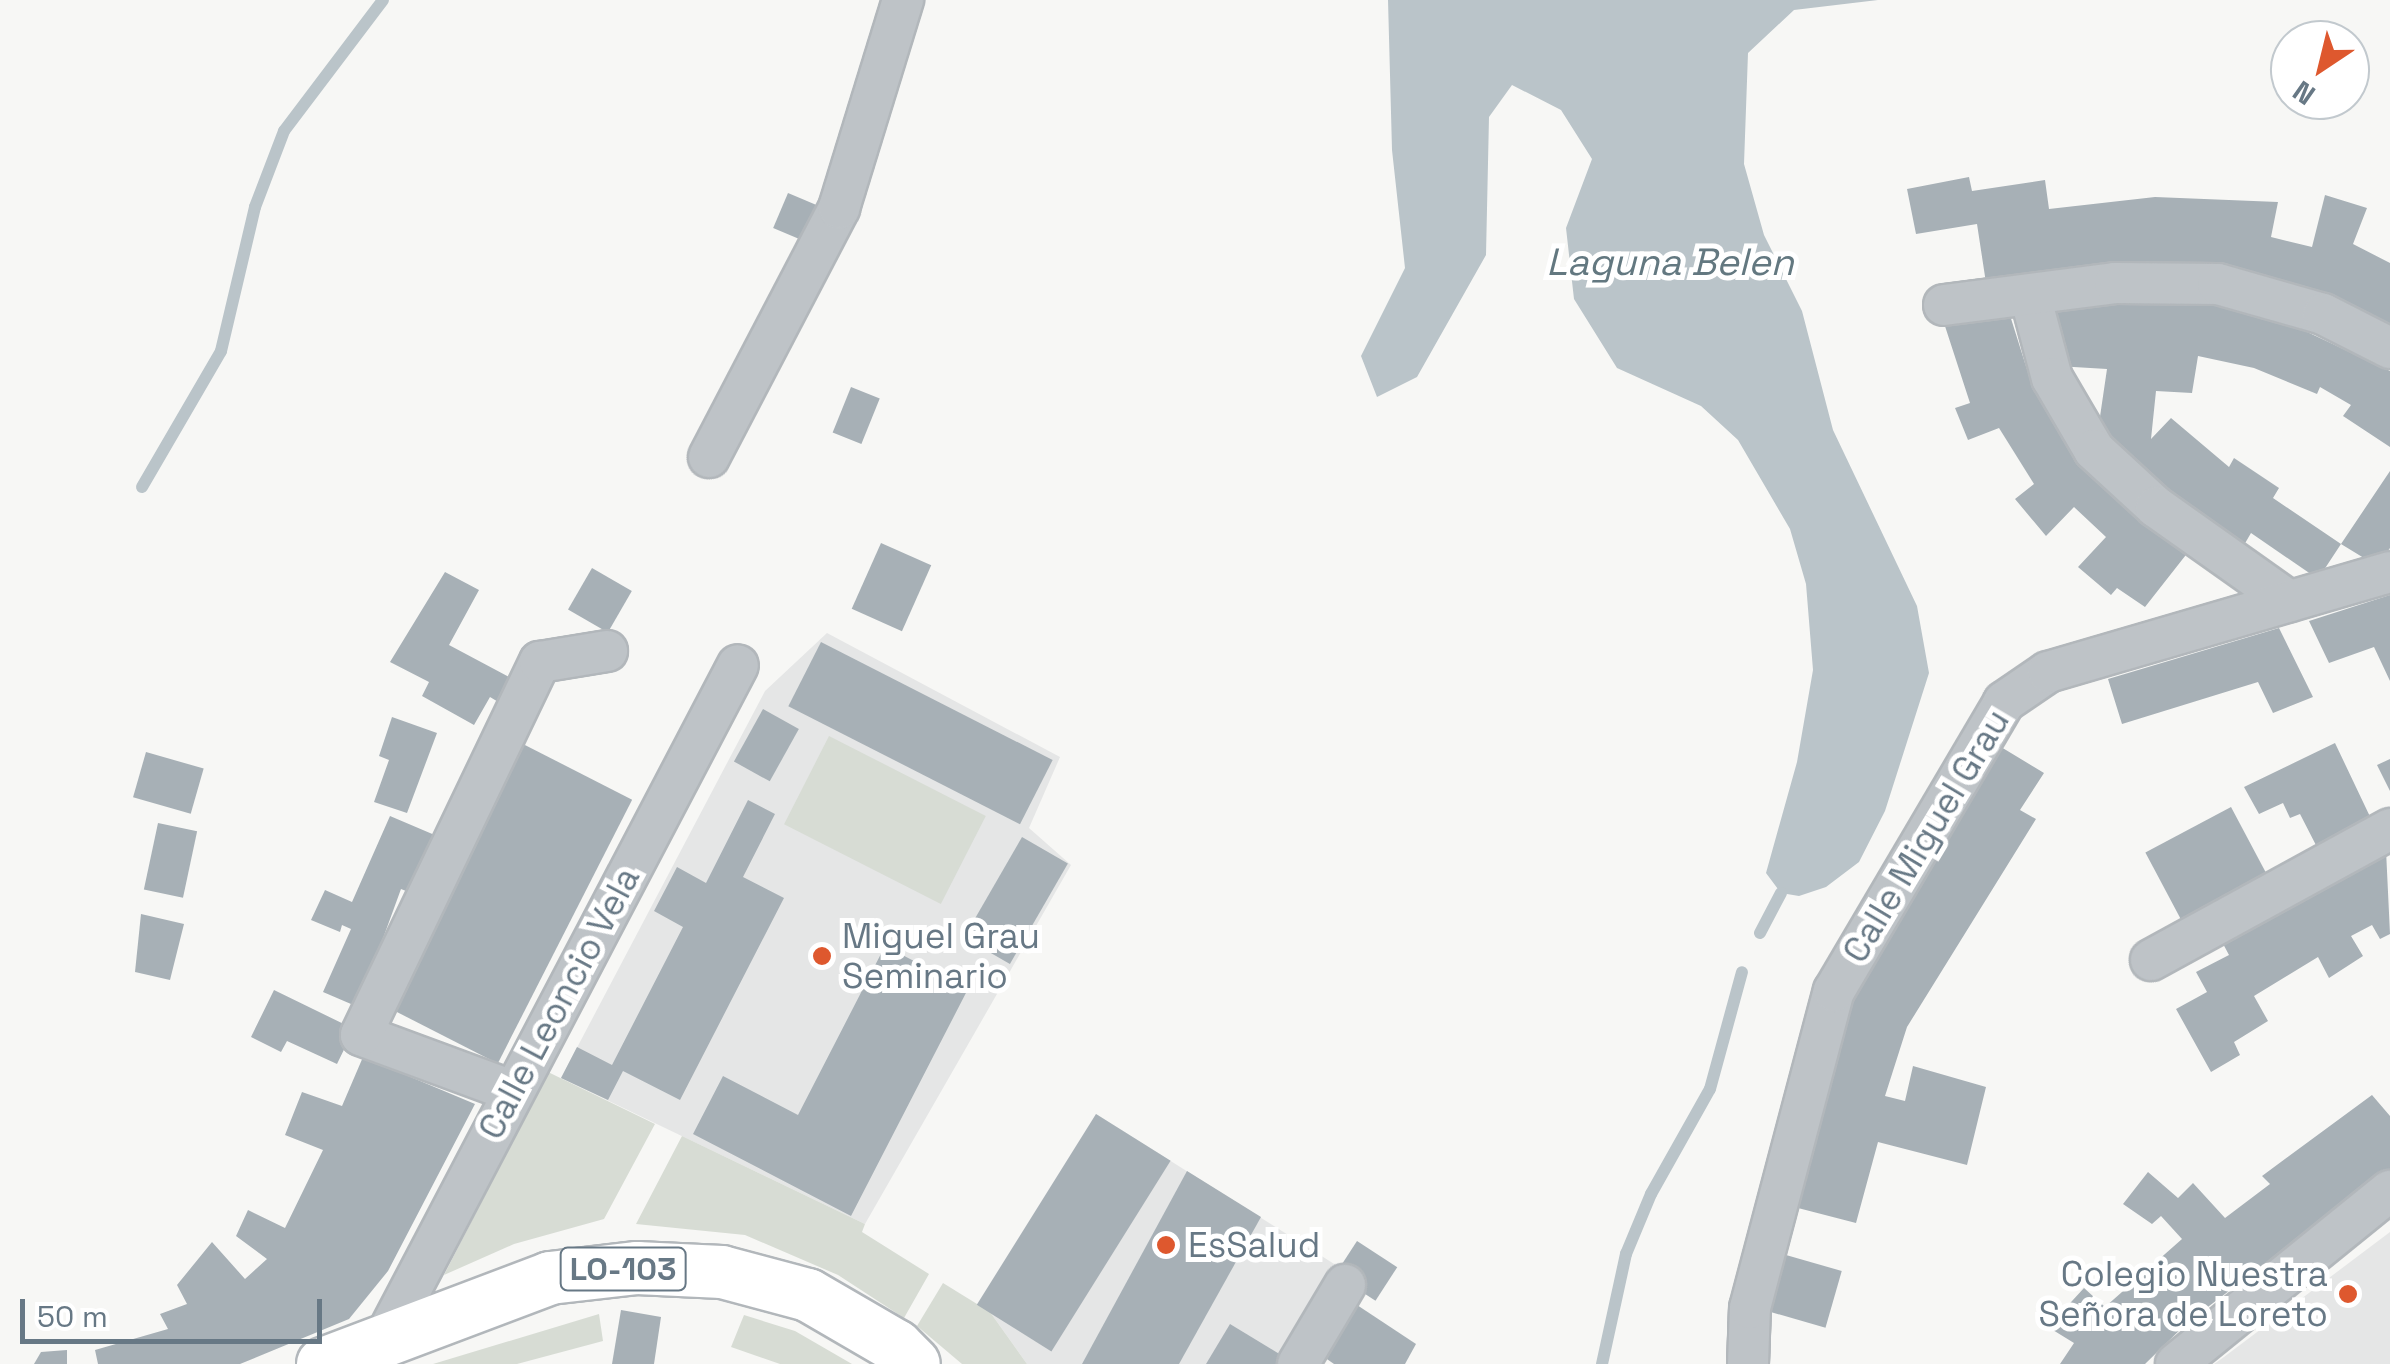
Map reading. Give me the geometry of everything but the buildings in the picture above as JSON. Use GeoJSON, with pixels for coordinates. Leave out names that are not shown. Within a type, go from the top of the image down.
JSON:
{"type":"FeatureCollection","features":[{"type":"Feature","properties":{"kind":"main road","name":"LO-103"},"geometry":{"type":"LineString","coordinates":[[323,1364],[550,1278],[637,1268],[722,1272],[808,1295],[896,1346],[914,1364]]}},
{"type":"Feature","properties":{"kind":"street"},"geometry":{"type":"LineString","coordinates":[[709,456],[839,208],[903,0]]}},
{"type":"Feature","properties":{"kind":"street"},"geometry":{"type":"LineString","coordinates":[[1944,305],[2115,282],[2218,284],[2323,314],[2390,348]]}},
{"type":"Feature","properties":{"kind":"street"},"geometry":{"type":"LineString","coordinates":[[2030,294],[2052,378],[2094,450],[2156,507],[2289,601]]}},
{"type":"Feature","properties":{"kind":"street","name":"Calle Miguel Grau"},"geometry":{"type":"LineString","coordinates":[[1748,1364],[1750,1308],[1834,991],[1982,732],[2004,702],[2048,672],[2390,572]]}},
{"type":"Feature","properties":{"kind":"street"},"geometry":{"type":"LineString","coordinates":[[512,1091],[361,1034],[540,662],[607,651]]}},
{"type":"Feature","properties":{"kind":"street","name":"Calle Leoncio Vela"},"geometry":{"type":"LineString","coordinates":[[383,1342],[738,665]]}},
{"type":"Feature","properties":{"kind":"street"},"geometry":{"type":"LineString","coordinates":[[2152,960],[2390,829]]}},
{"type":"Feature","properties":{"kind":"street"},"geometry":{"type":"LineString","coordinates":[[2176,1364],[2390,1191]]}},
{"type":"Feature","properties":{"kind":"street"},"geometry":{"type":"LineString","coordinates":[[1298,1364],[1345,1285]]}},
{"type":"Feature","properties":{"kind":"shaded area","name":"Miguel Grau Seminario"},"geometry":{"type":"Polygon","coordinates":[[[827,633],[1060,757],[1029,828],[1071,865],[865,1224],[561,1078],[765,691],[827,633]]]}},
{"type":"Feature","properties":{"kind":"shaded area"},"geometry":{"type":"Polygon","coordinates":[[[829,736],[986,816],[941,904],[784,824],[829,736]]]}},
{"type":"Feature","properties":{"kind":"shaded area"},"geometry":{"type":"Polygon","coordinates":[[[548,1072],[655,1124],[604,1219],[514,1244],[444,1275],[548,1072]]]}},
{"type":"Feature","properties":{"kind":"shaded area","name":"EsSalud"},"geometry":{"type":"Polygon","coordinates":[[[1096,1114],[1339,1267],[1283,1364],[1027,1364],[990,1312],[1096,1114]]]}},
{"type":"Feature","properties":{"kind":"shaded area"},"geometry":{"type":"Polygon","coordinates":[[[682,1136],[865,1224],[862,1232],[929,1274],[904,1318],[838,1275],[745,1235],[636,1224],[682,1136]]]}},
{"type":"Feature","properties":{"kind":"shaded area","name":"Colegio Nuestra Señora de Loreto"},"geometry":{"type":"Polygon","coordinates":[[[2390,1232],[2390,1364],[2214,1364],[2224,1357],[2390,1232]]]}},
{"type":"Feature","properties":{"kind":"shaded area"},"geometry":{"type":"Polygon","coordinates":[[[943,1283],[990,1312],[1027,1364],[962,1364],[917,1326],[943,1283]]]}},
{"type":"Feature","properties":{"kind":"shaded area"},"geometry":{"type":"Polygon","coordinates":[[[599,1314],[603,1341],[517,1364],[433,1364],[599,1314]]]}},
{"type":"Feature","properties":{"kind":"shaded area"},"geometry":{"type":"Polygon","coordinates":[[[744,1315],[795,1331],[852,1364],[780,1364],[731,1347],[744,1315]]]}},
{"type":"Feature","properties":{"kind":"water","name":"Laguna Belen"},"geometry":{"type":"Polygon","coordinates":[[[1388,0],[1878,0],[1794,10],[1748,53],[1744,164],[1764,235],[1802,311],[1833,430],[1917,606],[1929,673],[1885,811],[1859,862],[1826,887],[1799,896],[1781,893],[1766,873],[1797,762],[1813,670],[1806,584],[1790,529],[1738,440],[1701,406],[1617,368],[1574,299],[1566,228],[1592,159],[1561,110],[1512,85],[1489,117],[1486,255],[1417,377],[1377,397],[1361,356],[1405,268],[1392,150],[1388,0]]]}},
{"type":"Feature","properties":{"kind":"waterway"},"geometry":{"type":"LineString","coordinates":[[142,487],[221,351],[255,207],[284,131],[383,0]]}},
{"type":"Feature","properties":{"kind":"waterway"},"geometry":{"type":"LineString","coordinates":[[1760,933],[1781,893]]}},
{"type":"Feature","properties":{"kind":"waterway"},"geometry":{"type":"LineString","coordinates":[[1602,1364],[1626,1254],[1651,1194],[1710,1089],[1742,972]]}},
{"type":"Feature","properties":{"kind":"place","name":"Miguel Grau Seminario"},"geometry":{"type":"Point","coordinates":[822,956]}},
{"type":"Feature","properties":{"kind":"place","name":"EsSalud"},"geometry":{"type":"Point","coordinates":[1166,1245]}},
{"type":"Feature","properties":{"kind":"place","name":"Colegio Nuestra Señora de Loreto"},"geometry":{"type":"Point","coordinates":[2348,1294]}}]}
